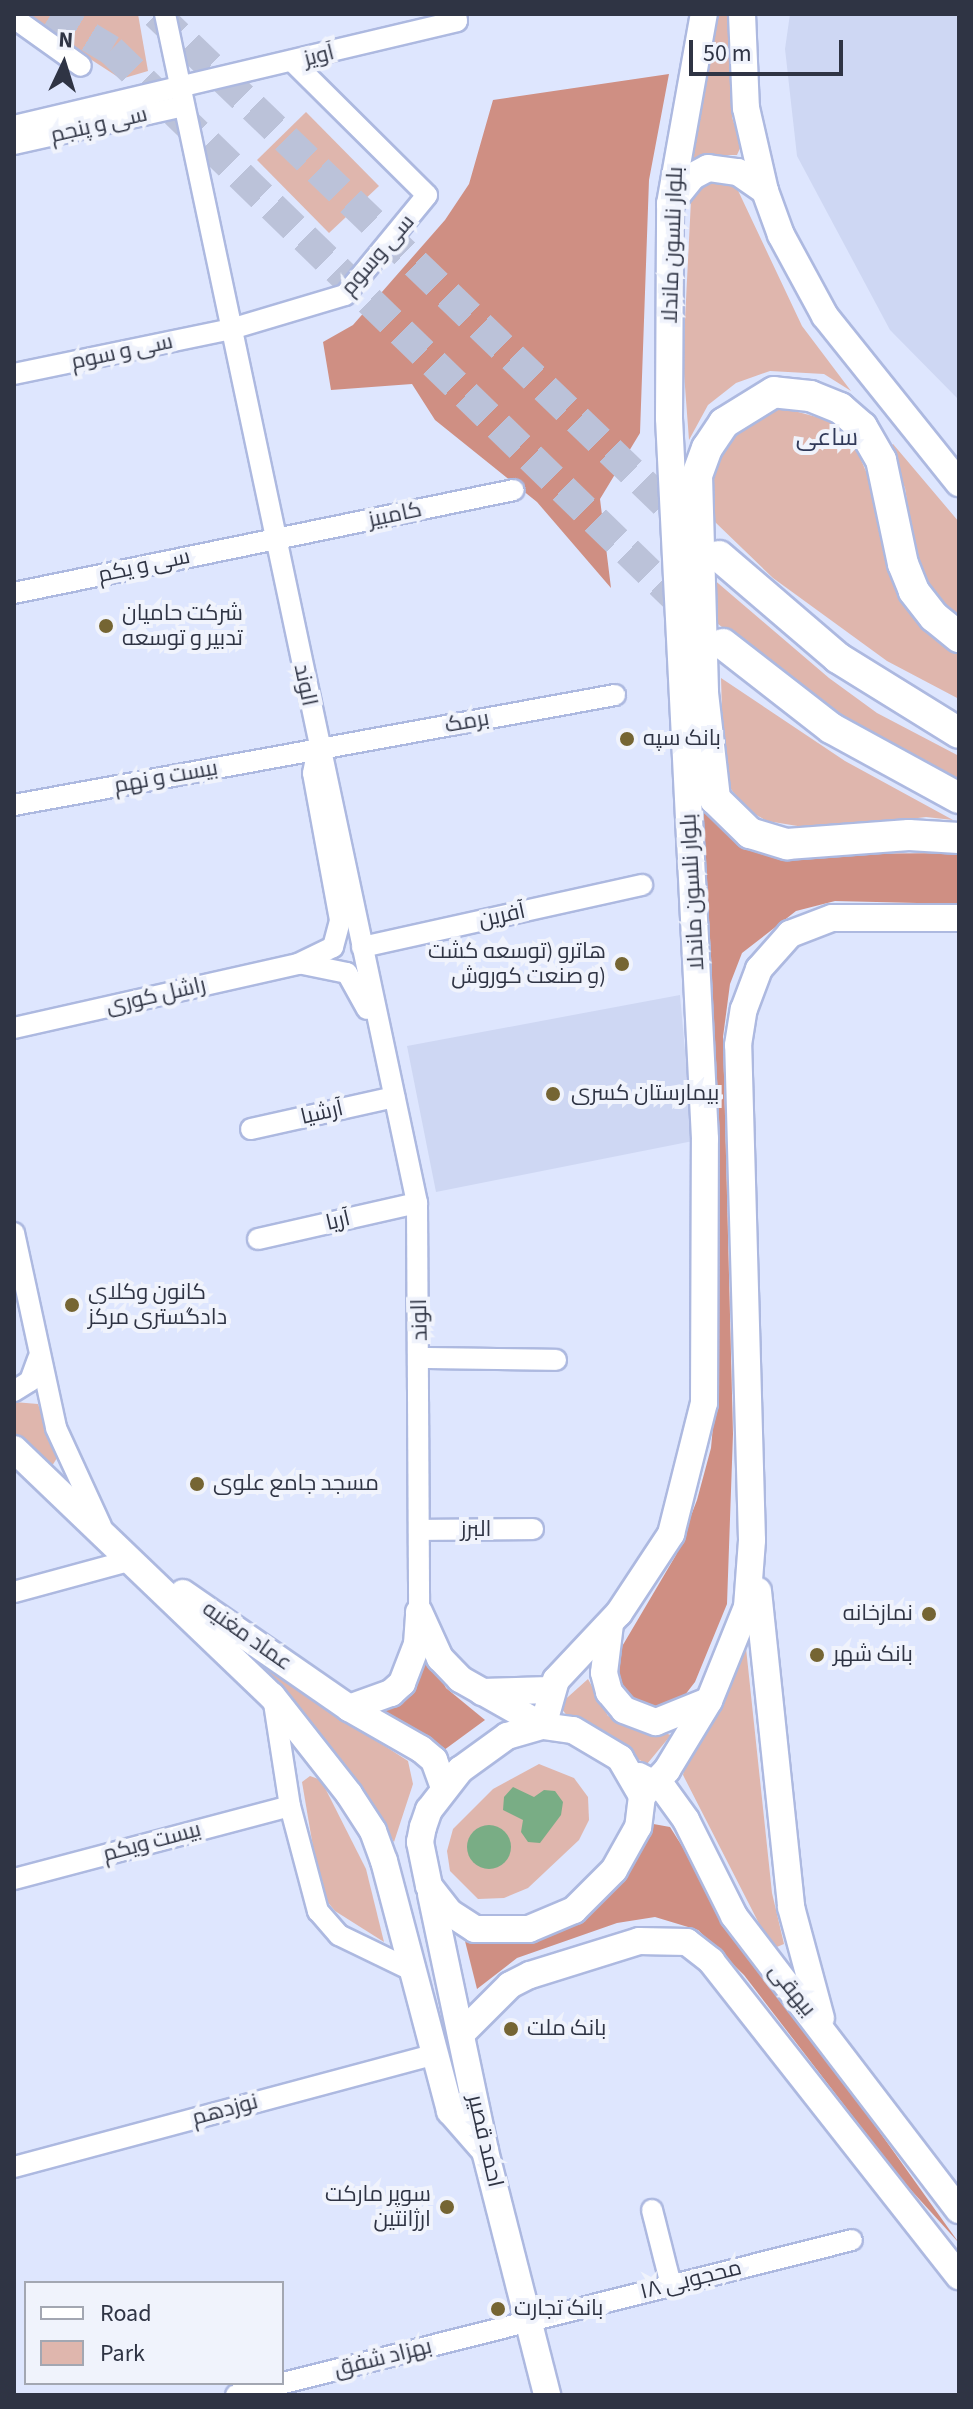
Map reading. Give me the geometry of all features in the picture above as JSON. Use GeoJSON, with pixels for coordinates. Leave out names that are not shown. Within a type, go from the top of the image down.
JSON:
{"type":"FeatureCollection","features":[{"type":"Feature","properties":{"kind":"highway"},"geometry":{"type":"LineString","coordinates":[[959,637],[934,617],[914,591],[903,564],[881,460],[862,427],[830,404],[774,392],[724,423],[707,448],[697,476],[703,693],[715,799],[750,833],[787,844],[909,835],[959,838]]}},
{"type":"Feature","properties":{"kind":"highway"},"geometry":{"type":"LineString","coordinates":[[719,556],[838,658],[959,733]]}},
{"type":"Feature","properties":{"kind":"highway"},"geometry":{"type":"LineString","coordinates":[[723,644],[831,728],[959,798]]}},
{"type":"Feature","properties":{"kind":"highway"},"geometry":{"type":"LineString","coordinates":[[838,658],[959,712]]}},
{"type":"Feature","properties":{"kind":"main road","name":"بلوار نلسون ماندلا"},"geometry":{"type":"LineString","coordinates":[[550,1690],[610,1624],[668,1541],[680,1513],[701,1424],[706,1370],[702,1061],[669,418],[670,204],[704,14]]}},
{"type":"Feature","properties":{"kind":"main road"},"geometry":{"type":"LineString","coordinates":[[742,14],[742,79],[765,191],[802,278],[825,316],[959,483]]}},
{"type":"Feature","properties":{"kind":"main road"},"geometry":{"type":"LineString","coordinates":[[670,204],[693,176],[708,168],[738,172],[765,191]]}},
{"type":"Feature","properties":{"kind":"main road"},"geometry":{"type":"LineString","coordinates":[[824,2030],[791,1907],[752,1540],[738,1061],[744,1009],[759,969],[790,934],[832,918],[959,918]]}},
{"type":"Feature","properties":{"kind":"main road","name":"عماد مغنیه"},"geometry":{"type":"LineString","coordinates":[[14,1449],[164,1590],[187,1594],[349,1708],[421,1749],[434,1760],[444,1788]]}},
{"type":"Feature","properties":{"kind":"main road"},"geometry":{"type":"LineString","coordinates":[[543,1726],[507,1736],[470,1761],[444,1788],[429,1810],[420,1842],[429,1886],[450,1913],[475,1929],[501,1932],[550,1922],[590,1897],[614,1870],[630,1847],[643,1784],[709,1701],[741,1631],[752,1540]]}},
{"type":"Feature","properties":{"kind":"main road"},"geometry":{"type":"LineString","coordinates":[[164,1590],[272,1696],[373,1831],[450,2111],[485,2151]]}},
{"type":"Feature","properties":{"kind":"main road"},"geometry":{"type":"LineString","coordinates":[[419,1612],[440,1658],[479,1692],[543,1726],[573,1730],[597,1742],[643,1784]]}},
{"type":"Feature","properties":{"kind":"main road"},"geometry":{"type":"LineString","coordinates":[[349,1708],[391,1693],[402,1683],[417,1644],[419,1612]]}},
{"type":"Feature","properties":{"kind":"main road"},"geometry":{"type":"LineString","coordinates":[[610,1624],[604,1673],[609,1692],[624,1710],[656,1722],[709,1701]]}},
{"type":"Feature","properties":{"kind":"main road"},"geometry":{"type":"LineString","coordinates":[[479,1692],[550,1690],[543,1726]]}},
{"type":"Feature","properties":{"kind":"main road","name":"بیهقی"},"geometry":{"type":"LineString","coordinates":[[643,1784],[686,1820],[734,1916],[959,2210]]}},
{"type":"Feature","properties":{"kind":"main road","name":"احمد قصیر"},"geometry":{"type":"LineString","coordinates":[[429,1886],[485,2151],[547,2395]]}},
{"type":"Feature","properties":{"kind":"main road"},"geometry":{"type":"LineString","coordinates":[[461,2034],[510,1985],[530,1975],[639,1941],[687,1942],[711,1961],[959,2276]]}},
{"type":"Feature","properties":{"kind":"street","name":"الوند"},"geometry":{"type":"LineString","coordinates":[[165,14],[318,750],[328,766],[362,947],[417,1203],[421,1358],[419,1612]]}},
{"type":"Feature","properties":{"kind":"street"},"geometry":{"type":"LineString","coordinates":[[14,18],[81,66]]}},
{"type":"Feature","properties":{"kind":"street","name":"آویز"},"geometry":{"type":"LineString","coordinates":[[183,97],[293,62],[456,18]]}},
{"type":"Feature","properties":{"kind":"street","name":"سی وسوم"},"geometry":{"type":"LineString","coordinates":[[231,329],[340,299],[427,195],[293,62]]}},
{"type":"Feature","properties":{"kind":"street","name":"سی و پنجم"},"geometry":{"type":"LineString","coordinates":[[14,126],[183,97]]}},
{"type":"Feature","properties":{"kind":"street","name":"سی و پنجم"},"geometry":{"type":"LineString","coordinates":[[14,144],[183,97]]}},
{"type":"Feature","properties":{"kind":"street","name":"سی و سوم"},"geometry":{"type":"LineString","coordinates":[[14,374],[231,329]]}},
{"type":"Feature","properties":{"kind":"street","name":"کامبیز"},"geometry":{"type":"LineString","coordinates":[[275,540],[514,490]]}},
{"type":"Feature","properties":{"kind":"street","name":"سی و یکم"},"geometry":{"type":"LineString","coordinates":[[14,593],[275,540]]}},
{"type":"Feature","properties":{"kind":"street","name":"برمک"},"geometry":{"type":"LineString","coordinates":[[318,750],[615,695]]}},
{"type":"Feature","properties":{"kind":"street"},"geometry":{"type":"LineString","coordinates":[[298,964],[333,947],[340,931],[313,773],[318,750]]}},
{"type":"Feature","properties":{"kind":"street","name":"بیست و نهم"},"geometry":{"type":"LineString","coordinates":[[14,805],[318,750]]}},
{"type":"Feature","properties":{"kind":"street","name":"آفرین"},"geometry":{"type":"LineString","coordinates":[[362,947],[642,885]]}},
{"type":"Feature","properties":{"kind":"street"},"geometry":{"type":"LineString","coordinates":[[298,964],[327,965],[347,973],[383,1037]]}},
{"type":"Feature","properties":{"kind":"street","name":"راشل کوری"},"geometry":{"type":"LineString","coordinates":[[14,1028],[298,964]]}},
{"type":"Feature","properties":{"kind":"street","name":"آرشیا"},"geometry":{"type":"LineString","coordinates":[[251,1129],[394,1097]]}},
{"type":"Feature","properties":{"kind":"street","name":"آریا"},"geometry":{"type":"LineString","coordinates":[[258,1239],[417,1203]]}},
{"type":"Feature","properties":{"kind":"street"},"geometry":{"type":"LineString","coordinates":[[14,1233],[38,1359],[64,1450],[105,1534]]}},
{"type":"Feature","properties":{"kind":"street","name":"الوند"},"geometry":{"type":"LineString","coordinates":[[421,1358],[556,1360]]}},
{"type":"Feature","properties":{"kind":"street"},"geometry":{"type":"LineString","coordinates":[[14,1391],[30,1381],[38,1359]]}},
{"type":"Feature","properties":{"kind":"street","name":"البرز"},"geometry":{"type":"LineString","coordinates":[[419,1530],[533,1529]]}},
{"type":"Feature","properties":{"kind":"street"},"geometry":{"type":"LineString","coordinates":[[14,1592],[132,1560]]}},
{"type":"Feature","properties":{"kind":"street"},"geometry":{"type":"LineString","coordinates":[[272,1696],[283,1736],[290,1806],[311,1888],[326,1922],[339,1935],[411,1970]]}},
{"type":"Feature","properties":{"kind":"street","name":"بیست ویکم"},"geometry":{"type":"LineString","coordinates":[[14,1879],[290,1806]]}},
{"type":"Feature","properties":{"kind":"street","name":"نوزدهم"},"geometry":{"type":"LineString","coordinates":[[14,2167],[436,2054]]}},
{"type":"Feature","properties":{"kind":"street"},"geometry":{"type":"LineString","coordinates":[[652,2210],[671,2285]]}},
{"type":"Feature","properties":{"kind":"street","name":"محجوبی ۱۸"},"geometry":{"type":"LineString","coordinates":[[530,2321],[852,2240]]}},
{"type":"Feature","properties":{"kind":"street","name":"بهزاد شفق"},"geometry":{"type":"LineString","coordinates":[[284,2383],[530,2321]]}},
{"type":"Feature","properties":{"kind":"street","name":"بهزاد شفق"},"geometry":{"type":"LineString","coordinates":[[236,2395],[276,2385]]}},
{"type":"Feature","properties":{"kind":"shaded area"},"geometry":{"type":"Polygon","coordinates":[[[790,14],[959,14],[959,400],[890,330],[797,156],[785,49],[790,14]]]}},
{"type":"Feature","properties":{"kind":"shaded area"},"geometry":{"type":"Polygon","coordinates":[[[669,74],[649,180],[640,433],[600,499],[611,588],[537,502],[435,420],[412,384],[331,390],[323,342],[353,325],[445,220],[469,184],[493,100],[669,74]]]}},
{"type":"Feature","properties":{"kind":"shaded area"},"geometry":{"type":"Polygon","coordinates":[[[702,796],[823,854],[959,853],[959,904],[835,901],[796,911],[742,953],[730,984],[723,1037],[733,1434],[727,1604],[695,1682],[678,1704],[655,1711],[634,1703],[619,1687],[614,1660],[676,1555],[697,1500],[711,1448],[717,1383],[712,974],[702,796]]]}},
{"type":"Feature","properties":{"kind":"shaded area","name":"بیمارستان کسری"},"geometry":{"type":"Polygon","coordinates":[[[680,995],[693,1141],[436,1192],[407,1046],[680,995]]]}},
{"type":"Feature","properties":{"kind":"shaded area"},"geometry":{"type":"Polygon","coordinates":[[[427,1651],[446,1688],[485,1720],[440,1753],[372,1714],[411,1684],[427,1651]]]}},
{"type":"Feature","properties":{"kind":"shaded area"},"geometry":{"type":"Polygon","coordinates":[[[513,1787],[534,1797],[544,1790],[555,1791],[563,1802],[561,1815],[540,1843],[528,1842],[521,1832],[523,1820],[503,1810],[504,1797],[513,1787]]]}},
{"type":"Feature","properties":{"kind":"shaded area"},"geometry":{"type":"Polygon","coordinates":[[[648,1823],[670,1827],[733,1927],[959,2243],[901,2179],[744,1975],[698,1930],[655,1917],[617,1923],[517,1958],[477,1989],[465,1941],[513,1942],[568,1920],[648,1823]]]}},
{"type":"Feature","properties":{"kind":"shaded area"},"geometry":{"type":"Polygon","coordinates":[[[489,1825],[504,1832],[511,1847],[504,1862],[489,1869],[474,1862],[467,1847],[474,1832],[489,1825]]]}},
{"type":"Feature","properties":{"kind":"green space"},"geometry":{"type":"Polygon","coordinates":[[[21,14],[138,14],[148,71],[121,79],[21,14]]]}},
{"type":"Feature","properties":{"kind":"green space"},"geometry":{"type":"Polygon","coordinates":[[[719,14],[735,14],[732,117],[741,146],[737,155],[706,155],[687,170],[719,14]]]}},
{"type":"Feature","properties":{"kind":"green space"},"geometry":{"type":"Polygon","coordinates":[[[306,112],[379,186],[329,233],[257,160],[306,112]]]}},
{"type":"Feature","properties":{"kind":"green space"},"geometry":{"type":"Polygon","coordinates":[[[703,180],[734,182],[802,326],[851,391],[824,374],[770,371],[736,383],[708,405],[689,440],[683,360],[691,200],[703,180]]]}},
{"type":"Feature","properties":{"kind":"green space"},"geometry":{"type":"Polygon","coordinates":[[[787,409],[835,422],[853,441],[935,633],[959,652],[959,699],[887,661],[773,578],[715,522],[710,506],[713,450],[761,412],[787,409]]]}},
{"type":"Feature","properties":{"kind":"green space"},"geometry":{"type":"Polygon","coordinates":[[[893,444],[959,522],[959,620],[929,589],[914,546],[905,488],[887,449],[893,444]]]}},
{"type":"Feature","properties":{"kind":"green space"},"geometry":{"type":"Polygon","coordinates":[[[712,578],[829,678],[877,713],[959,756],[959,782],[836,714],[718,624],[712,578]]]}},
{"type":"Feature","properties":{"kind":"green space"},"geometry":{"type":"Polygon","coordinates":[[[721,678],[845,761],[953,820],[926,817],[822,830],[767,821],[747,810],[724,780],[721,678]]]}},
{"type":"Feature","properties":{"kind":"green space"},"geometry":{"type":"Polygon","coordinates":[[[14,1402],[38,1404],[57,1458],[52,1466],[14,1432],[14,1402]]]}},
{"type":"Feature","properties":{"kind":"green space"},"geometry":{"type":"Polygon","coordinates":[[[746,1648],[772,1893],[784,1944],[772,1949],[683,1775],[688,1753],[746,1648]]]}},
{"type":"Feature","properties":{"kind":"green space"},"geometry":{"type":"Polygon","coordinates":[[[269,1671],[408,1761],[413,1784],[394,1842],[353,1779],[264,1673],[269,1671]]]}},
{"type":"Feature","properties":{"kind":"green space"},"geometry":{"type":"Polygon","coordinates":[[[588,1679],[608,1716],[671,1735],[647,1764],[573,1724],[559,1705],[588,1679]]]}},
{"type":"Feature","properties":{"kind":"green space"},"geometry":{"type":"Polygon","coordinates":[[[539,1764],[574,1778],[588,1797],[589,1820],[579,1840],[528,1888],[504,1898],[478,1899],[450,1871],[447,1851],[453,1829],[493,1789],[539,1764]]]}},
{"type":"Feature","properties":{"kind":"green space"},"geometry":{"type":"Polygon","coordinates":[[[310,1776],[321,1780],[366,1869],[384,1942],[335,1911],[321,1894],[302,1782],[310,1776]]]}},
{"type":"Feature","properties":{"kind":"tunnel"},"geometry":{"type":"LineString","coordinates":[[51,14],[111,50],[694,616]]}},
{"type":"Feature","properties":{"kind":"tunnel"},"geometry":{"type":"LineString","coordinates":[[156,14],[689,527]]}},
{"type":"Feature","properties":{"kind":"place","name":"شرکت حامیان تدبیر و توسعه"},"geometry":{"type":"Point","coordinates":[106,626]}},
{"type":"Feature","properties":{"kind":"place","name":"بانک سپه"},"geometry":{"type":"Point","coordinates":[627,739]}},
{"type":"Feature","properties":{"kind":"place","name":"هاترو (توسعه کشت و صنعت کوروش)"},"geometry":{"type":"Point","coordinates":[622,964]}},
{"type":"Feature","properties":{"kind":"place","name":"بیمارستان کسری"},"geometry":{"type":"Point","coordinates":[553,1094]}},
{"type":"Feature","properties":{"kind":"place","name":"کانون وکلای دادگستری مرکز"},"geometry":{"type":"Point","coordinates":[72,1305]}},
{"type":"Feature","properties":{"kind":"place","name":"مسجد جامع علوی"},"geometry":{"type":"Point","coordinates":[197,1484]}},
{"type":"Feature","properties":{"kind":"place","name":"نمازخانه"},"geometry":{"type":"Point","coordinates":[929,1614]}},
{"type":"Feature","properties":{"kind":"place","name":"بانک شهر"},"geometry":{"type":"Point","coordinates":[817,1655]}},
{"type":"Feature","properties":{"kind":"place","name":"بانک ملت"},"geometry":{"type":"Point","coordinates":[511,2029]}},
{"type":"Feature","properties":{"kind":"place","name":"سوپر مارکت ارژانتین"},"geometry":{"type":"Point","coordinates":[447,2207]}},
{"type":"Feature","properties":{"kind":"place","name":"بانک تجارت"},"geometry":{"type":"Point","coordinates":[498,2309]}},
{"type":"Feature","properties":{"kind":"district","name":"ساعی"},"geometry":{"type":"Point","coordinates":[827,438]}}]}
